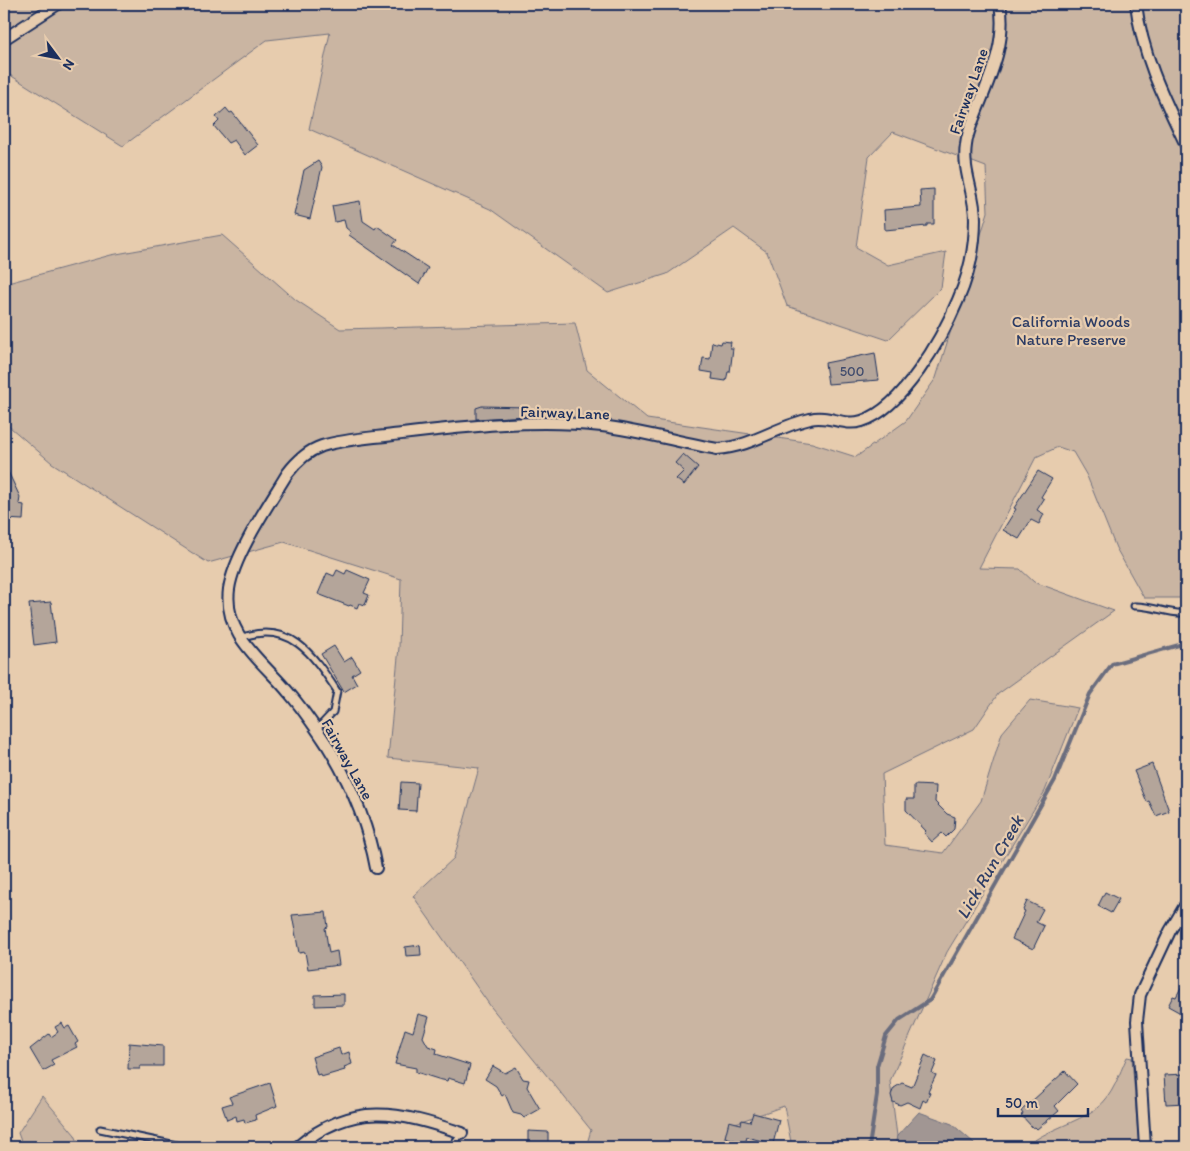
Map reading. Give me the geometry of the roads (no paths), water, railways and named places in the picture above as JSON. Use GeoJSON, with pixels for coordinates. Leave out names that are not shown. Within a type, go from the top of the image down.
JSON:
{"type":"FeatureCollection","features":[{"type":"Feature","properties":{"kind":"street"},"geometry":{"type":"LineString","coordinates":[[4,39],[58,4]]}},
{"type":"Feature","properties":{"kind":"street","name":"Fairway Lane"},"geometry":{"type":"LineString","coordinates":[[376,868],[371,845],[359,810],[344,777],[316,730],[289,692],[240,638],[231,618],[229,588],[240,558],[287,474],[296,463],[320,446],[337,442],[412,433],[539,424],[602,426],[708,447],[729,448],[746,444],[798,422],[828,417],[844,423],[854,423],[873,416],[888,407],[901,394],[922,365],[952,312],[967,272],[975,219],[964,169],[964,155],[970,128],[1000,48],[1002,33],[1000,4]]}},
{"type":"Feature","properties":{"kind":"street"},"geometry":{"type":"LineString","coordinates":[[1136,4],[1148,60],[1163,98],[1186,145]]}},
{"type":"Feature","properties":{"kind":"street"},"geometry":{"type":"LineString","coordinates":[[1145,1147],[1137,1021],[1140,995],[1170,931],[1186,904]]}},
{"type":"Feature","properties":{"kind":"street"},"geometry":{"type":"LineString","coordinates":[[297,1147],[325,1128],[345,1119],[383,1114],[421,1119],[462,1133]]}},
{"type":"Feature","properties":{"kind":"lane"},"geometry":{"type":"LineString","coordinates":[[1134,606],[1145,605],[1179,614],[1186,613]]}},
{"type":"Feature","properties":{"kind":"lane"},"geometry":{"type":"LineString","coordinates":[[240,638],[258,632],[282,634],[304,648],[309,654],[337,691],[333,712],[316,730]]}},
{"type":"Feature","properties":{"kind":"lane"},"geometry":{"type":"LineString","coordinates":[[100,1129],[186,1147]]}},
{"type":"Feature","properties":{"kind":"lane"},"geometry":{"type":"LineString","coordinates":[[451,1147],[462,1133]]}},
{"type":"Feature","properties":{"kind":"waterway","name":"Lick Run Creek"},"geometry":{"type":"LineString","coordinates":[[869,1147],[877,1095],[877,1066],[886,1036],[899,1020],[930,1000],[1055,780],[1090,694],[1112,664],[1186,643]]}},
{"type":"Feature","properties":{"kind":"park label","name":"California Woods Nature Preserve"},"geometry":{"type":"Point","coordinates":[1071,330]}}]}
